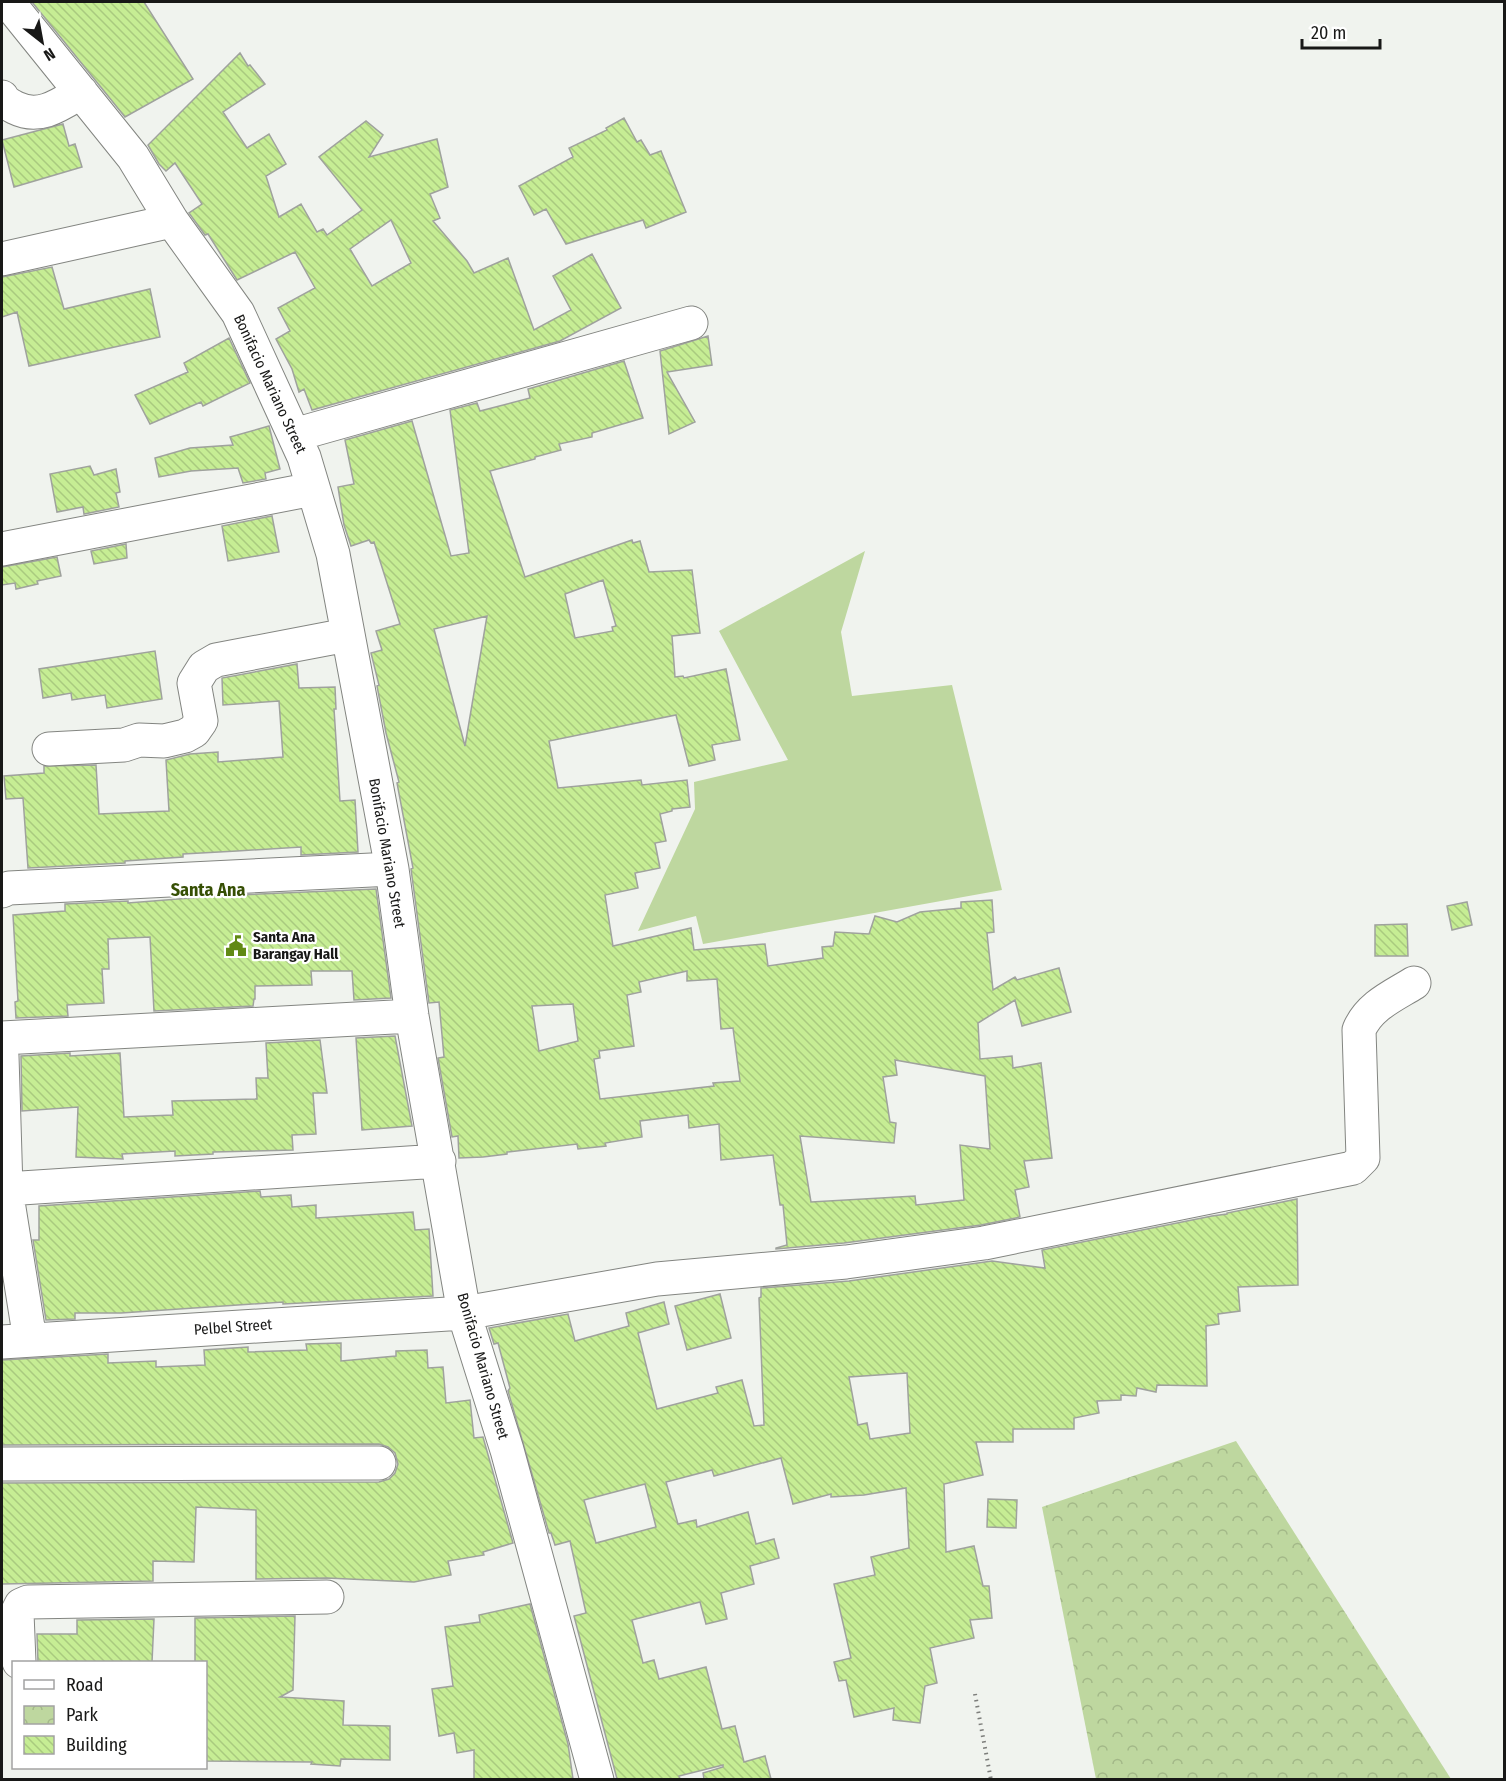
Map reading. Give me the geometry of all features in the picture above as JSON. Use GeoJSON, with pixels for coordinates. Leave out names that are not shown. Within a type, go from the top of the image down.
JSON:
{"type":"FeatureCollection","features":[{"type":"Feature","properties":{"kind":"street","name":"Bonifacio Mariano Street"},"geometry":{"type":"LineString","coordinates":[[10,18],[81,92],[133,157],[172,221],[238,313],[304,457],[333,554],[392,869],[411,1016],[439,1161],[464,1313],[507,1450],[597,1779]]}},
{"type":"Feature","properties":{"kind":"street"},"geometry":{"type":"LineString","coordinates":[[2,97],[3,101],[21,111],[39,113],[58,106],[81,92]]}},
{"type":"Feature","properties":{"kind":"street"},"geometry":{"type":"LineString","coordinates":[[2,259],[172,221]]}},
{"type":"Feature","properties":{"kind":"street"},"geometry":{"type":"LineString","coordinates":[[294,435],[691,323]]}},
{"type":"Feature","properties":{"kind":"street"},"geometry":{"type":"LineString","coordinates":[[2,549],[313,489]]}},
{"type":"Feature","properties":{"kind":"street"},"geometry":{"type":"LineString","coordinates":[[49,748],[124,745],[139,740],[164,741],[185,736],[194,731],[201,721],[194,683],[204,667],[216,660],[347,635]]}},
{"type":"Feature","properties":{"kind":"street"},"geometry":{"type":"LineString","coordinates":[[5,890],[392,869]]}},
{"type":"Feature","properties":{"kind":"street","name":"Pelbel Street"},"geometry":{"type":"LineString","coordinates":[[16,1341],[464,1313],[657,1279],[846,1262],[984,1243],[1353,1168],[1363,1158],[1359,1029],[1364,1017],[1377,1006],[1414,983]]}},
{"type":"Feature","properties":{"kind":"street"},"geometry":{"type":"LineString","coordinates":[[2,1038],[411,1016]]}},
{"type":"Feature","properties":{"kind":"street"},"geometry":{"type":"LineString","coordinates":[[2,1056],[6,1188],[16,1341]]}},
{"type":"Feature","properties":{"kind":"street"},"geometry":{"type":"LineString","coordinates":[[6,1188],[439,1161]]}},
{"type":"Feature","properties":{"kind":"street"},"geometry":{"type":"LineString","coordinates":[[2,1464],[379,1463]]}},
{"type":"Feature","properties":{"kind":"street"},"geometry":{"type":"LineString","coordinates":[[19,1661],[17,1613],[21,1605],[28,1602],[327,1597]]}},
{"type":"Feature","properties":{"kind":"path"},"geometry":{"type":"LineString","coordinates":[[975,1694],[991,1779]]}},
{"type":"Feature","properties":{"kind":"green space"},"geometry":{"type":"Polygon","coordinates":[[[865,551],[841,632],[852,696],[952,685],[1002,890],[703,944],[696,916],[638,931],[695,809],[694,782],[788,760],[719,631],[865,551]]]}},
{"type":"Feature","properties":{"kind":"green space"},"geometry":{"type":"Polygon","coordinates":[[[1236,1441],[1451,1779],[1096,1779],[1042,1507],[1236,1441]]]}},
{"type":"Feature","properties":{"kind":"building"},"geometry":{"type":"Polygon","coordinates":[[[32,2],[144,2],[193,79],[125,117],[32,2]]]}},
{"type":"Feature","properties":{"kind":"building"},"geometry":{"type":"Polygon","coordinates":[[[240,53],[248,66],[250,65],[265,84],[223,112],[247,148],[269,134],[286,164],[266,176],[279,217],[301,204],[317,232],[323,229],[327,235],[362,210],[319,157],[366,121],[383,135],[369,157],[437,139],[448,187],[430,194],[440,218],[433,221],[467,261],[474,273],[508,258],[534,330],[571,310],[553,276],[592,254],[621,308],[560,341],[312,410],[304,389],[299,392],[292,369],[276,339],[290,331],[278,308],[315,288],[295,252],[237,280],[208,234],[205,235],[189,213],[202,204],[175,163],[166,171],[148,145],[240,53]],[[391,220],[350,249],[372,286],[411,263],[391,220]]]}},
{"type":"Feature","properties":{"kind":"building"},"geometry":{"type":"Polygon","coordinates":[[[624,118],[637,142],[641,140],[650,155],[661,151],[686,212],[646,228],[643,220],[566,244],[546,209],[534,215],[519,186],[573,157],[569,148],[607,130],[606,128],[624,118]]]}},
{"type":"Feature","properties":{"kind":"building"},"geometry":{"type":"Polygon","coordinates":[[[63,124],[69,146],[75,144],[82,167],[14,187],[2,140],[63,124]]]}},
{"type":"Feature","properties":{"kind":"building"},"geometry":{"type":"Polygon","coordinates":[[[52,267],[64,309],[150,289],[160,337],[29,366],[17,312],[2,317],[2,277],[52,267]]]}},
{"type":"Feature","properties":{"kind":"building"},"geometry":{"type":"Polygon","coordinates":[[[708,336],[712,365],[667,372],[695,422],[669,434],[660,351],[708,336]]]}},
{"type":"Feature","properties":{"kind":"building"},"geometry":{"type":"Polygon","coordinates":[[[229,338],[250,383],[203,406],[201,402],[150,424],[135,395],[188,372],[184,363],[229,338]]]}},
{"type":"Feature","properties":{"kind":"building"},"geometry":{"type":"Polygon","coordinates":[[[624,361],[643,418],[592,433],[592,437],[559,444],[561,450],[490,471],[525,577],[632,540],[633,543],[640,541],[649,572],[692,570],[700,633],[672,636],[675,677],[683,676],[684,678],[726,669],[740,740],[712,745],[715,760],[689,766],[676,715],[549,741],[558,788],[641,780],[642,785],[687,780],[690,807],[672,809],[672,811],[660,814],[666,841],[655,843],[660,868],[635,873],[638,888],[605,895],[613,946],[691,928],[694,950],[765,944],[768,966],[823,958],[822,947],[833,946],[835,932],[869,934],[875,916],[897,922],[920,912],[961,908],[961,902],[992,900],[994,932],[987,933],[993,990],[1015,977],[1017,980],[1059,968],[1071,1012],[1022,1026],[1015,1000],[978,1023],[980,1059],[1012,1056],[1013,1068],[1041,1063],[1052,1158],[1024,1161],[1029,1187],[1015,1190],[1020,1217],[981,1225],[844,1243],[776,1249],[787,1245],[783,1205],[780,1205],[773,1155],[721,1160],[719,1124],[689,1128],[688,1115],[640,1121],[642,1137],[605,1143],[606,1146],[578,1149],[577,1144],[483,1157],[459,1158],[458,1136],[452,1137],[438,1058],[444,1057],[439,1002],[429,1003],[411,869],[413,868],[397,783],[399,782],[386,733],[377,686],[379,685],[371,653],[382,650],[376,631],[400,624],[374,542],[371,543],[369,540],[351,546],[344,525],[338,487],[354,484],[345,440],[412,421],[451,556],[469,553],[450,410],[477,403],[480,411],[530,398],[528,389],[624,361]],[[603,580],[565,594],[575,638],[613,631],[612,627],[616,626],[603,580]],[[487,616],[434,629],[465,746],[487,616]],[[687,971],[639,982],[641,992],[627,995],[634,1046],[599,1051],[600,1058],[594,1059],[600,1099],[740,1081],[733,1028],[721,1029],[717,979],[687,981],[687,971]],[[573,1004],[532,1006],[539,1051],[578,1041],[573,1004]],[[895,1060],[897,1075],[883,1077],[890,1122],[896,1123],[894,1143],[800,1136],[811,1202],[915,1196],[916,1205],[964,1200],[960,1145],[990,1149],[985,1076],[895,1060]]]}},
{"type":"Feature","properties":{"kind":"building"},"geometry":{"type":"Polygon","coordinates":[[[269,426],[280,469],[265,473],[266,479],[243,483],[238,468],[191,471],[159,477],[155,458],[190,448],[233,445],[230,437],[269,426]]]}},
{"type":"Feature","properties":{"kind":"building"},"geometry":{"type":"Polygon","coordinates":[[[90,466],[94,475],[116,469],[120,492],[116,493],[119,507],[84,514],[83,507],[57,512],[50,474],[90,466]]]}},
{"type":"Feature","properties":{"kind":"building"},"geometry":{"type":"Polygon","coordinates":[[[272,516],[279,552],[228,561],[222,526],[272,516]]]}},
{"type":"Feature","properties":{"kind":"building"},"geometry":{"type":"Polygon","coordinates":[[[126,544],[127,558],[94,564],[91,551],[126,544]]]}},
{"type":"Feature","properties":{"kind":"building"},"geometry":{"type":"Polygon","coordinates":[[[57,557],[61,576],[37,581],[38,584],[16,589],[15,583],[2,585],[2,567],[57,557]]]}},
{"type":"Feature","properties":{"kind":"building"},"geometry":{"type":"Polygon","coordinates":[[[155,651],[162,699],[107,708],[105,695],[72,700],[71,693],[43,698],[39,669],[155,651]]]}},
{"type":"Feature","properties":{"kind":"building"},"geometry":{"type":"Polygon","coordinates":[[[297,664],[299,688],[335,687],[336,709],[334,709],[340,801],[355,800],[358,852],[301,855],[301,847],[183,854],[183,857],[125,861],[125,863],[28,868],[23,798],[6,799],[4,776],[44,773],[44,766],[96,765],[99,814],[169,811],[166,760],[190,754],[218,752],[218,762],[283,757],[279,701],[223,705],[222,678],[297,664]]]}},
{"type":"Feature","properties":{"kind":"building"},"geometry":{"type":"Polygon","coordinates":[[[376,889],[391,998],[354,1000],[352,971],[311,971],[312,985],[255,986],[253,1006],[154,1011],[150,937],[108,939],[109,969],[102,969],[104,1003],[67,1005],[68,1016],[16,1018],[15,1002],[18,1001],[13,915],[65,911],[65,904],[128,901],[128,903],[216,896],[376,889]]]}},
{"type":"Feature","properties":{"kind":"building"},"geometry":{"type":"Polygon","coordinates":[[[1467,902],[1472,925],[1452,930],[1447,906],[1467,902]]]}},
{"type":"Feature","properties":{"kind":"building"},"geometry":{"type":"Polygon","coordinates":[[[1407,924],[1408,956],[1375,956],[1375,925],[1407,924]]]}},
{"type":"Feature","properties":{"kind":"building"},"geometry":{"type":"Polygon","coordinates":[[[395,1036],[412,1126],[362,1130],[356,1038],[395,1036]]]}},
{"type":"Feature","properties":{"kind":"building"},"geometry":{"type":"Polygon","coordinates":[[[320,1040],[327,1093],[313,1093],[316,1134],[292,1135],[293,1150],[213,1152],[213,1154],[175,1156],[175,1151],[122,1154],[123,1159],[76,1157],[78,1107],[22,1111],[21,1056],[120,1053],[124,1117],[173,1115],[172,1101],[257,1099],[256,1078],[268,1078],[266,1043],[320,1040]]]}},
{"type":"Feature","properties":{"kind":"building"},"geometry":{"type":"Polygon","coordinates":[[[260,1191],[261,1197],[291,1195],[292,1207],[316,1205],[316,1218],[413,1212],[415,1230],[429,1229],[433,1296],[283,1304],[283,1302],[121,1313],[75,1313],[75,1319],[46,1320],[33,1240],[39,1240],[39,1206],[260,1191]]]}},
{"type":"Feature","properties":{"kind":"building"},"geometry":{"type":"Polygon","coordinates":[[[1297,1199],[1298,1285],[1238,1287],[1240,1311],[1218,1314],[1219,1324],[1206,1326],[1207,1386],[1157,1385],[1156,1392],[1137,1388],[1136,1396],[1121,1395],[1121,1400],[1097,1401],[1099,1413],[1074,1418],[1074,1429],[1013,1429],[1013,1442],[976,1442],[983,1475],[944,1484],[946,1552],[974,1546],[983,1586],[989,1586],[992,1618],[970,1620],[974,1638],[930,1648],[937,1683],[925,1686],[920,1723],[893,1720],[894,1708],[854,1717],[846,1680],[839,1681],[834,1662],[851,1658],[834,1584],[875,1575],[871,1557],[909,1548],[906,1488],[864,1495],[831,1497],[831,1494],[793,1504],[781,1458],[714,1476],[712,1470],[666,1482],[678,1524],[696,1520],[697,1527],[748,1512],[756,1544],[774,1539],[779,1558],[750,1566],[754,1584],[721,1593],[727,1619],[706,1624],[700,1602],[632,1620],[643,1663],[654,1660],[659,1679],[706,1667],[722,1729],[735,1726],[744,1762],[765,1756],[771,1779],[704,1779],[703,1773],[723,1767],[723,1765],[679,1776],[680,1779],[617,1779],[574,1616],[586,1613],[570,1541],[555,1545],[549,1533],[508,1391],[510,1388],[498,1343],[494,1344],[489,1328],[568,1314],[575,1341],[629,1326],[626,1313],[664,1302],[669,1324],[638,1333],[657,1409],[718,1393],[716,1387],[742,1380],[754,1426],[764,1425],[759,1298],[761,1288],[849,1281],[992,1261],[1045,1268],[1042,1250],[1297,1199]],[[907,1373],[849,1377],[858,1425],[867,1423],[870,1439],[910,1433],[907,1373]],[[645,1484],[584,1500],[596,1543],[656,1527],[645,1484]]]}},
{"type":"Feature","properties":{"kind":"building"},"geometry":{"type":"Polygon","coordinates":[[[720,1294],[731,1338],[687,1350],[675,1306],[720,1294]]]}},
{"type":"Feature","properties":{"kind":"building"},"geometry":{"type":"Polygon","coordinates":[[[341,1343],[341,1361],[396,1356],[396,1351],[427,1350],[428,1368],[443,1367],[446,1403],[470,1400],[474,1438],[483,1437],[513,1543],[483,1552],[484,1555],[448,1561],[451,1575],[414,1582],[327,1578],[256,1579],[256,1510],[196,1507],[194,1562],[153,1561],[153,1581],[2,1584],[2,1483],[379,1482],[389,1479],[395,1473],[398,1464],[395,1453],[379,1444],[2,1445],[2,1360],[108,1354],[108,1363],[156,1361],[156,1367],[205,1365],[204,1350],[248,1347],[248,1352],[307,1350],[306,1344],[341,1343]]]}},
{"type":"Feature","properties":{"kind":"building"},"geometry":{"type":"Polygon","coordinates":[[[988,1499],[1017,1500],[1016,1528],[987,1527],[988,1499]]]}},
{"type":"Feature","properties":{"kind":"building"},"geometry":{"type":"Polygon","coordinates":[[[530,1604],[568,1744],[573,1779],[474,1779],[474,1750],[457,1753],[454,1733],[439,1736],[432,1689],[453,1686],[445,1627],[480,1622],[479,1615],[530,1604]]]}},
{"type":"Feature","properties":{"kind":"building"},"geometry":{"type":"Polygon","coordinates":[[[295,1616],[293,1690],[280,1697],[344,1701],[343,1725],[390,1726],[390,1760],[341,1759],[340,1766],[311,1764],[312,1762],[207,1761],[207,1661],[195,1661],[195,1618],[295,1616]]]}},
{"type":"Feature","properties":{"kind":"building"},"geometry":{"type":"Polygon","coordinates":[[[154,1619],[152,1661],[38,1661],[37,1634],[77,1634],[77,1620],[154,1619]]]}},
{"type":"Feature","properties":{"kind":"place","name":"Santa Ana Barangay Hall"},"geometry":{"type":"Point","coordinates":[236,946]}},
{"type":"Feature","properties":{"kind":"district","name":"Santa Ana"},"geometry":{"type":"Point","coordinates":[208,890]}}]}
